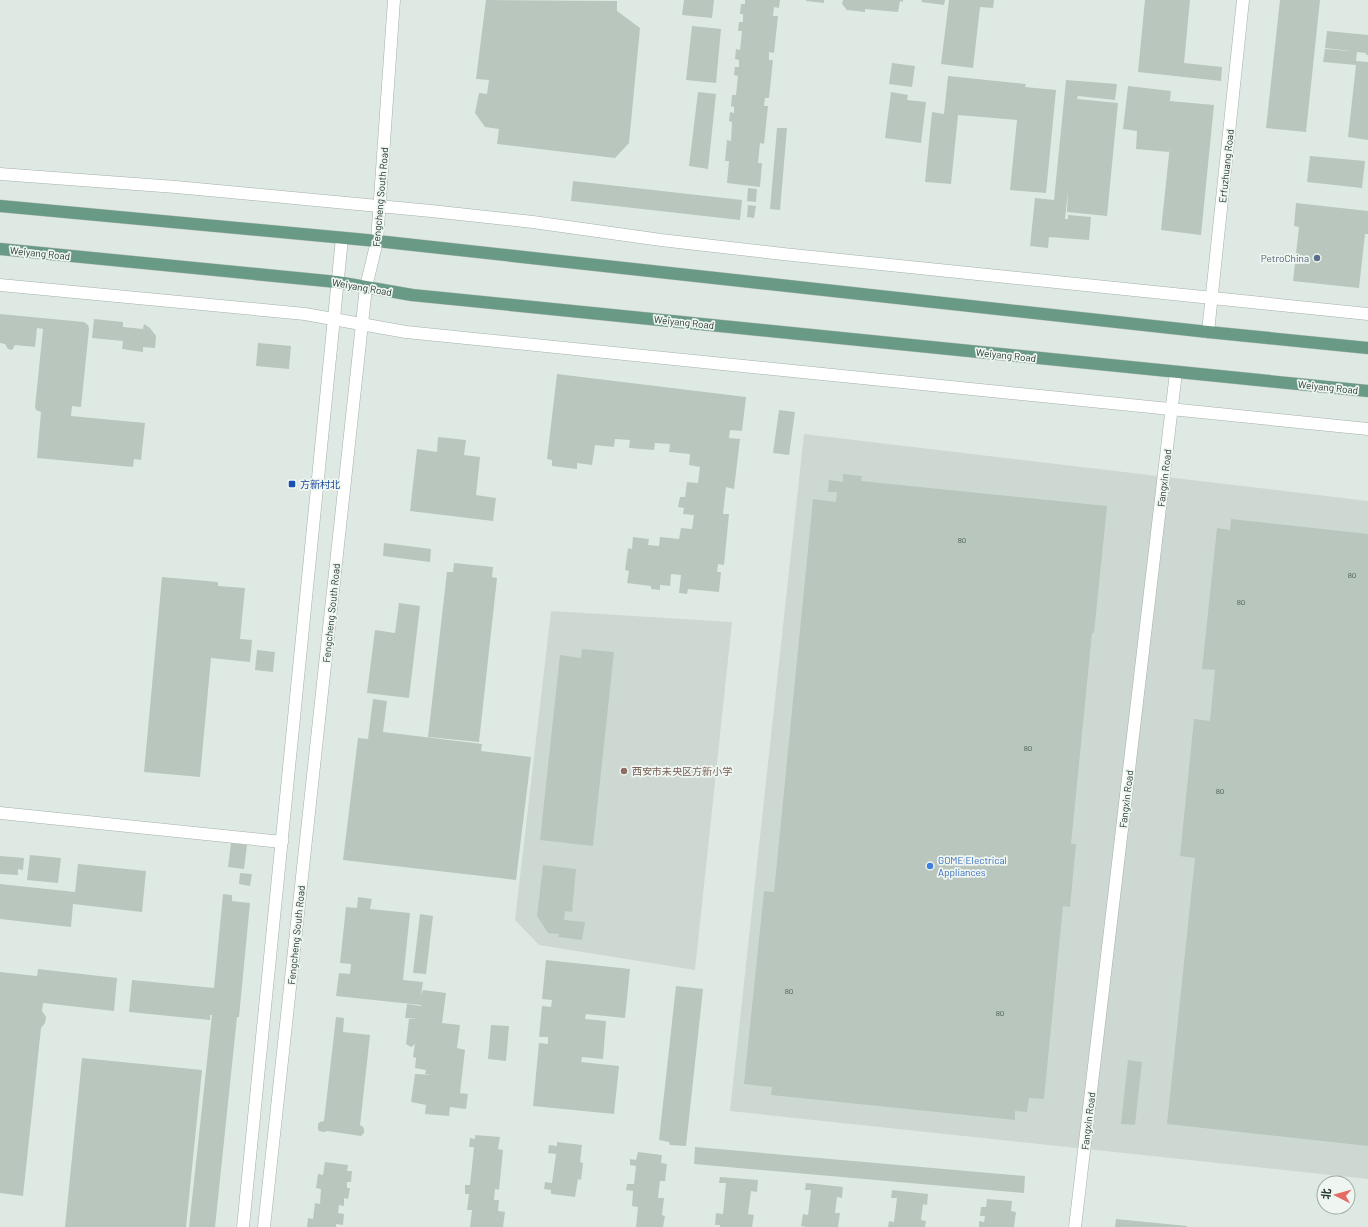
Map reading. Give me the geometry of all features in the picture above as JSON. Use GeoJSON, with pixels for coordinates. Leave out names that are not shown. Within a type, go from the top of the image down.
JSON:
{"type":"FeatureCollection","features":[{"type":"Feature","properties":{"kind":"main road"},"geometry":{"type":"LineString","coordinates":[[0,206],[378,241],[1208,332],[1368,348]]}},
{"type":"Feature","properties":{"kind":"main road","name":"Weiyang Road"},"geometry":{"type":"LineString","coordinates":[[0,249],[337,282],[412,295],[1368,391]]}},
{"type":"Feature","properties":{"kind":"street","name":"Fengcheng South Road"},"geometry":{"type":"LineString","coordinates":[[264,1227],[366,287],[378,241],[394,0]]}},
{"type":"Feature","properties":{"kind":"street","name":"Erfuzhuang Road"},"geometry":{"type":"LineString","coordinates":[[1208,332],[1243,0]]}},
{"type":"Feature","properties":{"kind":"street"},"geometry":{"type":"LineString","coordinates":[[0,174],[176,187],[380,206],[533,222],[662,240],[783,254],[1368,314]]}},
{"type":"Feature","properties":{"kind":"street"},"geometry":{"type":"LineString","coordinates":[[243,1227],[342,238]]}},
{"type":"Feature","properties":{"kind":"street"},"geometry":{"type":"LineString","coordinates":[[0,285],[305,314],[406,332],[1368,429]]}},
{"type":"Feature","properties":{"kind":"street","name":"Fangxin Road"},"geometry":{"type":"LineString","coordinates":[[1075,1227],[1176,372]]}},
{"type":"Feature","properties":{"kind":"street"},"geometry":{"type":"LineString","coordinates":[[0,813],[282,842]]}},
{"type":"Feature","properties":{"kind":"shaded area"},"geometry":{"type":"Polygon","coordinates":[[[804,434],[1368,501],[1368,1179],[1356,1178],[1356,1175],[1330,1175],[730,1111],[804,434]]]}},
{"type":"Feature","properties":{"kind":"shaded area","name":"西安市未央区方新小学"},"geometry":{"type":"Polygon","coordinates":[[[551,611],[732,622],[695,970],[539,945],[515,920],[551,611]]]}},
{"type":"Feature","properties":{"kind":"building"},"geometry":{"type":"Polygon","coordinates":[[[486,0],[617,1],[617,11],[640,28],[629,143],[615,158],[497,144],[499,129],[485,127],[475,113],[479,93],[487,94],[489,80],[476,79],[486,0]]]}},
{"type":"Feature","properties":{"kind":"building"},"geometry":{"type":"Polygon","coordinates":[[[684,0],[714,0],[712,18],[682,15],[684,0]]]}},
{"type":"Feature","properties":{"kind":"building"},"geometry":{"type":"Polygon","coordinates":[[[745,0],[780,0],[779,8],[774,7],[773,16],[778,16],[774,53],[769,52],[769,60],[773,60],[769,98],[765,98],[764,106],[768,106],[764,144],[760,143],[758,163],[762,163],[760,187],[727,183],[729,161],[725,161],[727,140],[731,141],[732,122],[729,121],[730,112],[734,113],[734,107],[731,106],[732,95],[736,95],[738,76],[734,75],[735,67],[739,67],[739,60],[735,59],[736,49],[740,50],[742,31],[738,31],[739,22],[743,22],[743,14],[740,14],[741,4],[745,4],[745,0]]]}},
{"type":"Feature","properties":{"kind":"building"},"geometry":{"type":"Polygon","coordinates":[[[824,0],[824,3],[806,1],[824,0]]]}},
{"type":"Feature","properties":{"kind":"building"},"geometry":{"type":"Polygon","coordinates":[[[843,0],[903,0],[903,2],[900,1],[898,12],[865,9],[865,12],[847,10],[842,4],[843,0]]]}},
{"type":"Feature","properties":{"kind":"building"},"geometry":{"type":"Polygon","coordinates":[[[922,0],[945,0],[944,5],[921,2],[922,0]]]}},
{"type":"Feature","properties":{"kind":"building"},"geometry":{"type":"Polygon","coordinates":[[[949,0],[994,0],[993,8],[980,7],[973,68],[941,64],[949,0]]]}},
{"type":"Feature","properties":{"kind":"building"},"geometry":{"type":"Polygon","coordinates":[[[1145,0],[1190,0],[1184,63],[1222,67],[1221,81],[1138,72],[1145,0]]]}},
{"type":"Feature","properties":{"kind":"building"},"geometry":{"type":"Polygon","coordinates":[[[1280,0],[1320,0],[1306,132],[1266,128],[1280,0]]]}},
{"type":"Feature","properties":{"kind":"building"},"geometry":{"type":"Polygon","coordinates":[[[692,26],[721,29],[716,83],[686,80],[692,26]]]}},
{"type":"Feature","properties":{"kind":"building"},"geometry":{"type":"Polygon","coordinates":[[[1327,31],[1368,35],[1368,55],[1366,55],[1366,53],[1357,52],[1356,61],[1368,62],[1368,140],[1348,137],[1356,65],[1323,62],[1325,49],[1351,51],[1325,48],[1327,31]]]}},
{"type":"Feature","properties":{"kind":"building"},"geometry":{"type":"Polygon","coordinates":[[[892,63],[915,66],[912,87],[889,84],[892,63]]]}},
{"type":"Feature","properties":{"kind":"building"},"geometry":{"type":"Polygon","coordinates":[[[948,76],[1026,84],[1025,87],[1056,90],[1046,193],[1010,190],[1017,120],[958,115],[951,184],[925,182],[932,112],[944,114],[948,76]]]}},
{"type":"Feature","properties":{"kind":"building"},"geometry":{"type":"Polygon","coordinates":[[[1066,80],[1117,84],[1115,100],[1078,96],[1077,99],[1118,103],[1107,216],[1067,212],[1068,191],[1065,219],[1068,219],[1068,215],[1091,217],[1089,240],[1049,237],[1048,248],[1030,246],[1035,198],[1054,200],[1066,80]]]}},
{"type":"Feature","properties":{"kind":"building"},"geometry":{"type":"Polygon","coordinates":[[[1128,86],[1171,91],[1170,101],[1214,105],[1201,235],[1161,230],[1170,145],[1169,152],[1136,149],[1137,131],[1123,129],[1128,86]]]}},
{"type":"Feature","properties":{"kind":"building"},"geometry":{"type":"Polygon","coordinates":[[[698,92],[716,94],[708,169],[689,166],[698,92]]]}},
{"type":"Feature","properties":{"kind":"building"},"geometry":{"type":"Polygon","coordinates":[[[891,92],[908,95],[907,100],[926,102],[921,143],[885,138],[891,92]]]}},
{"type":"Feature","properties":{"kind":"building"},"geometry":{"type":"Polygon","coordinates":[[[777,128],[787,128],[780,210],[770,209],[777,128]]]}},
{"type":"Feature","properties":{"kind":"building"},"geometry":{"type":"Polygon","coordinates":[[[1310,156],[1365,161],[1362,188],[1307,182],[1310,156]]]}},
{"type":"Feature","properties":{"kind":"building"},"geometry":{"type":"Polygon","coordinates":[[[573,181],[742,200],[740,220],[571,201],[573,181]]]}},
{"type":"Feature","properties":{"kind":"building"},"geometry":{"type":"Polygon","coordinates":[[[748,188],[757,189],[756,202],[747,201],[748,188]]]}},
{"type":"Feature","properties":{"kind":"building"},"geometry":{"type":"Polygon","coordinates":[[[1296,203],[1368,211],[1368,234],[1365,234],[1359,288],[1293,281],[1299,227],[1294,226],[1296,203]]]}},
{"type":"Feature","properties":{"kind":"building"},"geometry":{"type":"Polygon","coordinates":[[[748,205],[756,206],[754,218],[747,217],[748,205]]]}},
{"type":"Feature","properties":{"kind":"building"},"geometry":{"type":"Polygon","coordinates":[[[0,314],[84,322],[88,325],[89,329],[81,407],[72,406],[71,416],[145,423],[141,460],[134,459],[133,467],[37,458],[41,412],[36,410],[35,407],[43,329],[37,328],[35,347],[15,345],[12,350],[8,349],[5,344],[0,343],[0,314]]]}},
{"type":"Feature","properties":{"kind":"building"},"geometry":{"type":"Polygon","coordinates":[[[94,319],[123,322],[123,327],[143,329],[144,324],[150,328],[156,336],[155,348],[143,347],[143,352],[122,349],[123,341],[92,338],[94,319]]]}},
{"type":"Feature","properties":{"kind":"building"},"geometry":{"type":"Polygon","coordinates":[[[258,343],[291,346],[289,369],[256,366],[258,343]]]}},
{"type":"Feature","properties":{"kind":"building"},"geometry":{"type":"Polygon","coordinates":[[[557,374],[746,397],[742,431],[730,430],[729,438],[740,439],[734,489],[726,487],[723,514],[729,514],[724,565],[718,564],[717,572],[721,572],[719,592],[688,589],[687,594],[679,593],[681,575],[671,574],[670,586],[660,585],[660,590],[651,589],[651,586],[627,583],[629,571],[625,570],[628,548],[632,549],[633,537],[649,539],[648,545],[659,546],[660,537],[679,539],[681,528],[692,529],[694,515],[683,514],[684,508],[678,507],[680,497],[685,497],[687,482],[698,483],[700,467],[689,465],[690,454],[669,452],[670,444],[655,443],[654,450],[629,448],[630,440],[615,439],[614,447],[595,445],[592,465],[577,463],[577,469],[552,466],[552,460],[547,459],[557,374]]]}},
{"type":"Feature","properties":{"kind":"building"},"geometry":{"type":"Polygon","coordinates":[[[779,410],[795,412],[789,455],[773,453],[779,410]]]}},
{"type":"Feature","properties":{"kind":"building"},"geometry":{"type":"Polygon","coordinates":[[[438,437],[466,440],[464,455],[480,457],[476,495],[496,498],[493,521],[410,511],[417,449],[437,452],[438,437]]]}},
{"type":"Feature","properties":{"kind":"building"},"geometry":{"type":"Polygon","coordinates":[[[843,474],[862,476],[861,481],[1107,506],[1094,633],[1092,633],[1071,844],[1076,844],[1070,907],[1063,906],[1044,1099],[1029,1098],[1027,1112],[1015,1111],[1015,1120],[771,1095],[772,1087],[744,1084],[764,891],[774,892],[813,499],[836,502],[837,492],[828,492],[829,480],[843,482],[843,474]]]}},
{"type":"Feature","properties":{"kind":"building"},"geometry":{"type":"Polygon","coordinates":[[[1231,519],[1368,534],[1368,1146],[1167,1124],[1195,858],[1180,856],[1194,719],[1210,721],[1215,670],[1202,669],[1217,528],[1230,530],[1231,519]]]}},
{"type":"Feature","properties":{"kind":"building"},"geometry":{"type":"Polygon","coordinates":[[[384,543],[431,549],[430,562],[383,556],[384,543]]]}},
{"type":"Feature","properties":{"kind":"building"},"geometry":{"type":"Polygon","coordinates":[[[454,563],[493,567],[492,577],[497,578],[479,742],[428,737],[447,572],[453,572],[454,563]]]}},
{"type":"Feature","properties":{"kind":"building"},"geometry":{"type":"Polygon","coordinates":[[[162,577],[218,582],[218,586],[245,588],[240,639],[252,640],[250,662],[211,658],[200,777],[144,772],[162,577]]]}},
{"type":"Feature","properties":{"kind":"building"},"geometry":{"type":"Polygon","coordinates":[[[399,603],[420,606],[409,698],[367,693],[375,630],[395,633],[399,603]]]}},
{"type":"Feature","properties":{"kind":"building"},"geometry":{"type":"Polygon","coordinates":[[[582,649],[614,652],[593,846],[540,840],[560,655],[581,658],[582,649]]]}},
{"type":"Feature","properties":{"kind":"building"},"geometry":{"type":"Polygon","coordinates":[[[257,650],[275,652],[273,672],[255,670],[257,650]]]}},
{"type":"Feature","properties":{"kind":"building"},"geometry":{"type":"Polygon","coordinates":[[[373,699],[387,701],[383,732],[482,744],[481,751],[531,757],[516,880],[343,860],[358,738],[368,739],[373,699]]]}},
{"type":"Feature","properties":{"kind":"building"},"geometry":{"type":"Polygon","coordinates":[[[231,843],[247,845],[244,869],[228,867],[231,843]]]}},
{"type":"Feature","properties":{"kind":"building"},"geometry":{"type":"Polygon","coordinates":[[[30,855],[61,858],[58,883],[27,880],[30,855]]]}},
{"type":"Feature","properties":{"kind":"building"},"geometry":{"type":"Polygon","coordinates":[[[0,856],[24,858],[23,870],[18,869],[18,875],[0,874],[0,856]]]}},
{"type":"Feature","properties":{"kind":"building"},"geometry":{"type":"Polygon","coordinates":[[[78,864],[146,871],[142,912],[73,904],[71,927],[0,919],[0,884],[75,892],[78,864]]]}},
{"type":"Feature","properties":{"kind":"building"},"geometry":{"type":"Polygon","coordinates":[[[543,865],[576,869],[572,912],[565,911],[564,920],[585,922],[582,940],[558,937],[559,934],[548,933],[537,916],[543,865]]]}},
{"type":"Feature","properties":{"kind":"building"},"geometry":{"type":"Polygon","coordinates":[[[240,873],[252,874],[250,886],[239,884],[240,873]]]}},
{"type":"Feature","properties":{"kind":"building"},"geometry":{"type":"Polygon","coordinates":[[[223,894],[232,895],[232,901],[250,903],[239,1017],[237,1017],[215,1227],[189,1227],[212,1015],[210,1015],[210,1020],[129,1012],[132,980],[214,988],[223,894]]]}},
{"type":"Feature","properties":{"kind":"building"},"geometry":{"type":"Polygon","coordinates":[[[358,897],[372,899],[370,909],[410,913],[403,980],[423,982],[421,995],[423,990],[446,993],[442,1023],[460,1025],[457,1048],[465,1050],[460,1093],[468,1094],[466,1109],[450,1107],[449,1116],[425,1114],[426,1105],[411,1102],[415,1074],[432,1075],[425,1074],[426,1070],[415,1068],[416,1058],[413,1057],[415,1043],[411,1047],[406,1044],[409,1019],[419,1019],[405,1018],[407,1004],[421,1005],[336,996],[339,973],[350,974],[351,964],[340,963],[346,907],[357,908],[358,897]]]}},
{"type":"Feature","properties":{"kind":"building"},"geometry":{"type":"Polygon","coordinates":[[[420,914],[433,916],[426,974],[413,973],[420,914]]]}},
{"type":"Feature","properties":{"kind":"building"},"geometry":{"type":"Polygon","coordinates":[[[546,960],[630,969],[625,1018],[586,1014],[585,1019],[606,1021],[603,1059],[582,1057],[581,1062],[619,1066],[614,1114],[533,1106],[539,1043],[548,1044],[548,1037],[539,1037],[542,1006],[551,1007],[552,1000],[542,999],[546,960]]]}},
{"type":"Feature","properties":{"kind":"building"},"geometry":{"type":"Polygon","coordinates":[[[38,969],[117,978],[114,1011],[43,1003],[42,1011],[46,1017],[45,1023],[41,1028],[23,1196],[0,1193],[0,972],[37,976],[38,969]]]}},
{"type":"Feature","properties":{"kind":"building"},"geometry":{"type":"Polygon","coordinates":[[[676,986],[703,989],[686,1146],[670,1145],[669,1142],[659,1140],[676,986]]]}},
{"type":"Feature","properties":{"kind":"building"},"geometry":{"type":"Polygon","coordinates":[[[336,1017],[344,1018],[343,1032],[370,1035],[360,1125],[364,1129],[364,1133],[361,1136],[327,1131],[324,1132],[319,1131],[318,1129],[318,1124],[324,1121],[336,1017]]]}},
{"type":"Feature","properties":{"kind":"building"},"geometry":{"type":"Polygon","coordinates":[[[491,1025],[509,1026],[506,1061],[488,1059],[491,1025]]]}},
{"type":"Feature","properties":{"kind":"building"},"geometry":{"type":"Polygon","coordinates":[[[82,1058],[202,1070],[186,1227],[65,1227],[82,1058]]]}},
{"type":"Feature","properties":{"kind":"building"},"geometry":{"type":"Polygon","coordinates":[[[1128,1060],[1142,1062],[1135,1125],[1121,1124],[1128,1060]]]}},
{"type":"Feature","properties":{"kind":"building"},"geometry":{"type":"Polygon","coordinates":[[[475,1135],[500,1137],[498,1149],[503,1150],[499,1190],[495,1189],[494,1200],[499,1200],[498,1211],[505,1212],[503,1227],[470,1227],[472,1210],[467,1210],[469,1194],[465,1194],[465,1185],[470,1185],[474,1147],[469,1147],[470,1138],[475,1139],[475,1135]]]}},
{"type":"Feature","properties":{"kind":"building"},"geometry":{"type":"Polygon","coordinates":[[[557,1142],[582,1145],[580,1162],[583,1163],[581,1180],[578,1179],[575,1197],[551,1194],[551,1190],[544,1189],[545,1182],[552,1183],[556,1154],[548,1153],[549,1145],[557,1146],[557,1142]]]}},
{"type":"Feature","properties":{"kind":"building"},"geometry":{"type":"Polygon","coordinates":[[[695,1147],[1025,1176],[1024,1193],[694,1164],[695,1147]]]}},
{"type":"Feature","properties":{"kind":"building"},"geometry":{"type":"Polygon","coordinates":[[[638,1152],[662,1155],[661,1163],[667,1164],[665,1181],[660,1181],[658,1198],[664,1198],[662,1215],[665,1216],[663,1227],[636,1227],[638,1207],[632,1206],[633,1191],[626,1190],[627,1184],[634,1184],[636,1166],[630,1165],[630,1159],[636,1160],[638,1152]]]}},
{"type":"Feature","properties":{"kind":"building"},"geometry":{"type":"Polygon","coordinates":[[[325,1162],[348,1165],[347,1171],[352,1171],[351,1182],[347,1182],[347,1188],[350,1188],[348,1199],[344,1198],[344,1206],[339,1205],[338,1213],[344,1214],[343,1225],[336,1224],[336,1227],[307,1227],[308,1218],[313,1219],[315,1203],[320,1204],[321,1189],[316,1188],[318,1174],[323,1175],[325,1162]]]}},
{"type":"Feature","properties":{"kind":"building"},"geometry":{"type":"Polygon","coordinates":[[[720,1177],[758,1180],[757,1192],[751,1191],[748,1214],[754,1215],[752,1227],[720,1227],[720,1225],[715,1225],[716,1213],[723,1214],[726,1183],[719,1183],[720,1177]]]}},
{"type":"Feature","properties":{"kind":"building"},"geometry":{"type":"Polygon","coordinates":[[[806,1183],[843,1187],[842,1198],[837,1197],[835,1213],[840,1213],[838,1227],[801,1226],[803,1214],[808,1215],[811,1190],[805,1190],[806,1183]]]}},
{"type":"Feature","properties":{"kind":"building"},"geometry":{"type":"Polygon","coordinates":[[[892,1190],[928,1194],[927,1205],[923,1204],[921,1220],[926,1221],[925,1227],[888,1227],[889,1221],[894,1222],[897,1198],[891,1198],[892,1190]]]}},
{"type":"Feature","properties":{"kind":"building"},"geometry":{"type":"Polygon","coordinates":[[[987,1199],[1012,1201],[1011,1211],[1016,1212],[1014,1227],[979,1227],[979,1221],[984,1222],[985,1216],[980,1216],[981,1207],[986,1207],[987,1199]]]}},
{"type":"Feature","properties":{"kind":"building"},"geometry":{"type":"Polygon","coordinates":[[[1116,1219],[1187,1226],[1187,1227],[1115,1227],[1116,1219]]]}},
{"type":"Feature","properties":{"kind":"place","name":"PetroChina"},"geometry":{"type":"Point","coordinates":[1317,258]}},
{"type":"Feature","properties":{"kind":"place","name":"方新村北"},"geometry":{"type":"Point","coordinates":[292,484]}},
{"type":"Feature","properties":{"kind":"place","name":"西安市未央区方新小学"},"geometry":{"type":"Point","coordinates":[624,771]}},
{"type":"Feature","properties":{"kind":"place","name":"GOME Electrical Appliances"},"geometry":{"type":"Point","coordinates":[930,866]}}]}
